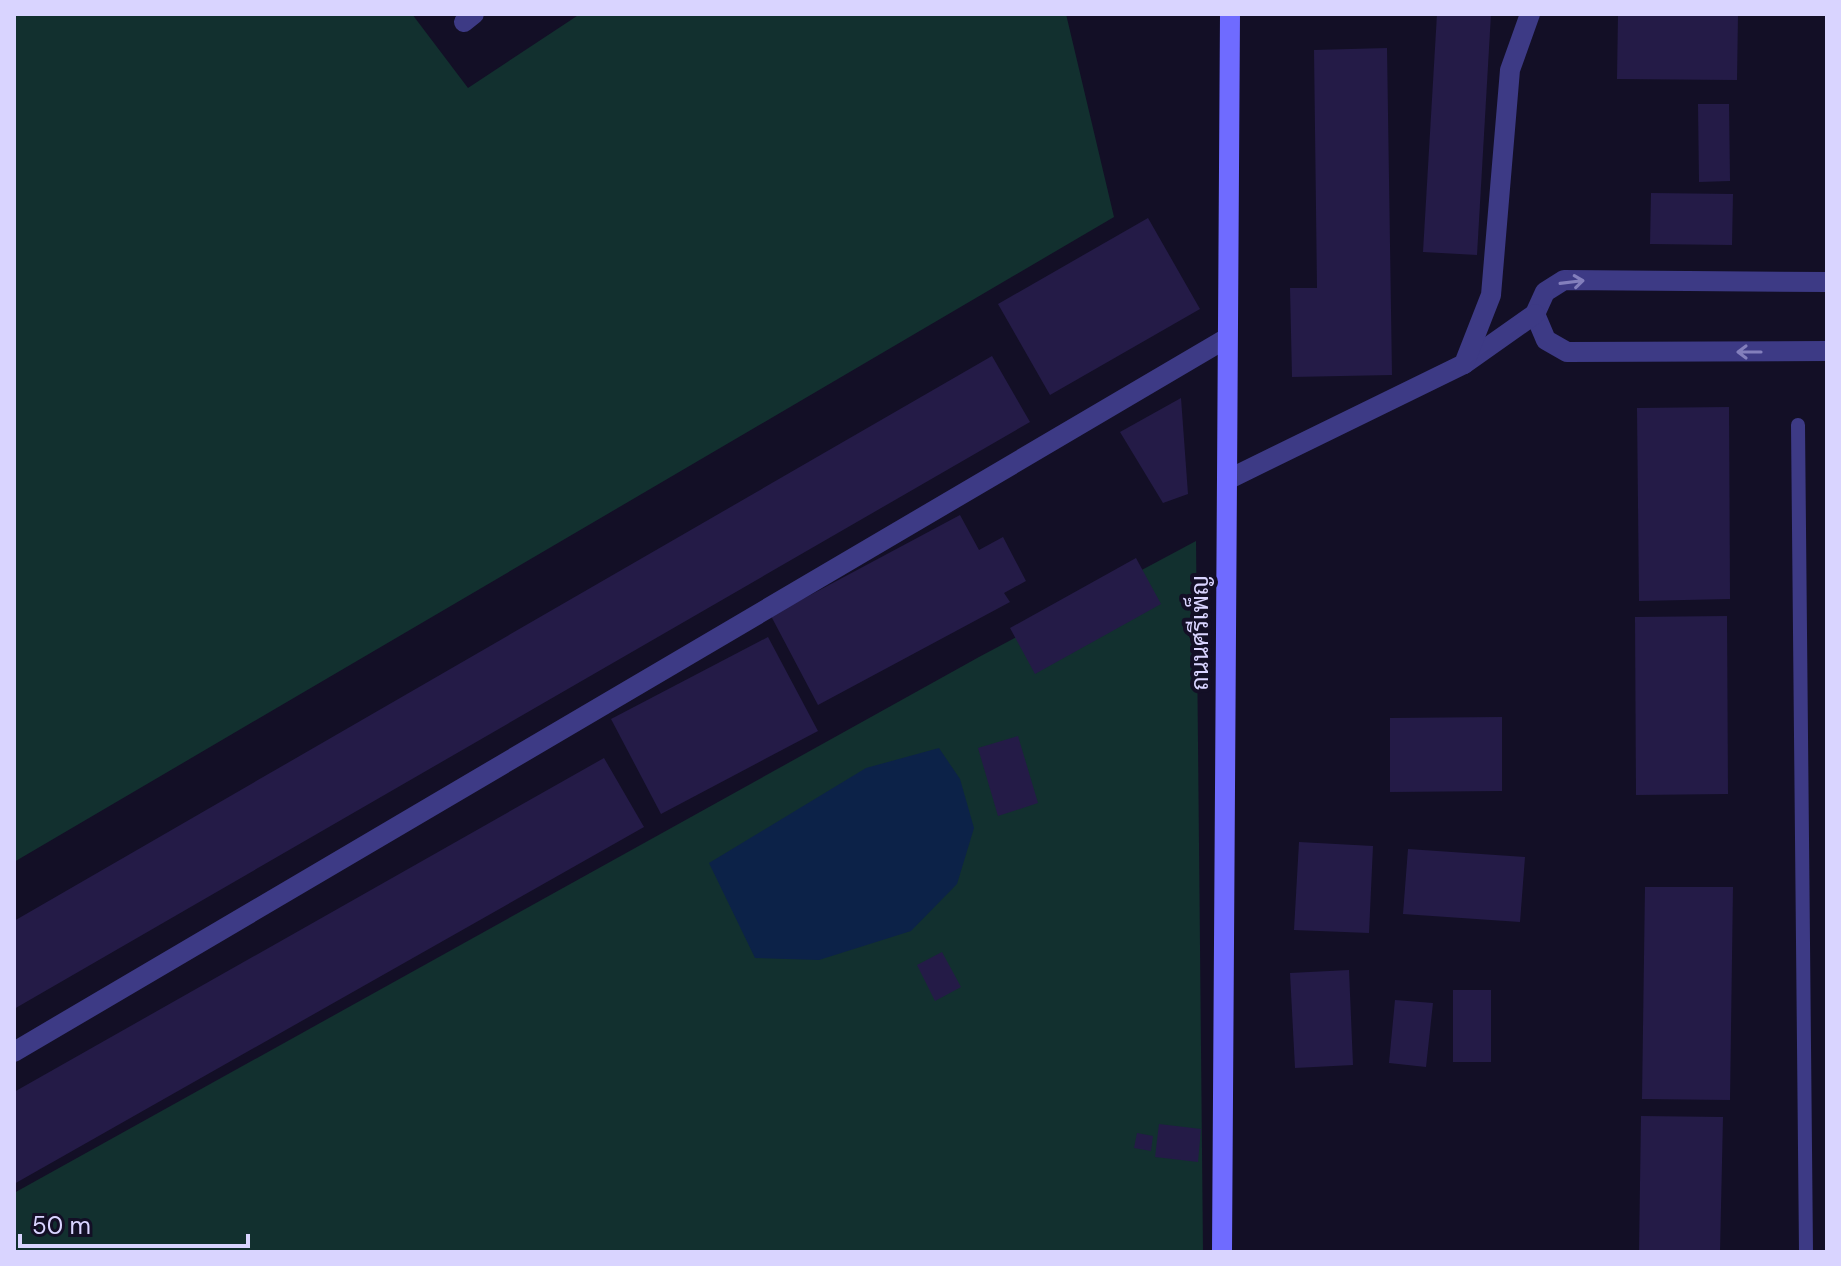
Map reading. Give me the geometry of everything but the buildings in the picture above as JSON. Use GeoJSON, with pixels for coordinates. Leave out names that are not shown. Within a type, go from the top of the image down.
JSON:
{"type":"FeatureCollection","features":[{"type":"Feature","properties":{"kind":"main road","name":"ถนนศรีเพ็ญ"},"geometry":{"type":"LineString","coordinates":[[1222,1252],[1230,14]]}},
{"type":"Feature","properties":{"kind":"street"},"geometry":{"type":"LineString","coordinates":[[1464,364],[1491,295],[1510,70],[1530,14]]}},
{"type":"Feature","properties":{"kind":"street"},"geometry":{"type":"LineString","coordinates":[[1227,480],[1464,364],[1535,314],[1545,292],[1564,280],[1827,282]]}},
{"type":"Feature","properties":{"kind":"street"},"geometry":{"type":"LineString","coordinates":[[1535,314],[1546,340],[1567,352],[1827,351]]}},
{"type":"Feature","properties":{"kind":"street"},"geometry":{"type":"LineString","coordinates":[[14,1052],[1227,338]]}},
{"type":"Feature","properties":{"kind":"lane"},"geometry":{"type":"LineString","coordinates":[[1798,425],[1806,1252]]}},
{"type":"Feature","properties":{"kind":"green space"},"geometry":{"type":"Polygon","coordinates":[[[14,14],[412,14],[468,88],[580,14],[1066,14],[1114,217],[14,862],[14,14]]]}},
{"type":"Feature","properties":{"kind":"green space"},"geometry":{"type":"Polygon","coordinates":[[[1196,541],[1203,1252],[14,1252],[14,1193],[979,657],[1196,541]]]}},
{"type":"Feature","properties":{"kind":"water"},"geometry":{"type":"Polygon","coordinates":[[[939,748],[960,779],[974,828],[957,884],[911,931],[819,960],[755,958],[709,863],[866,768],[939,748]]]}}]}
